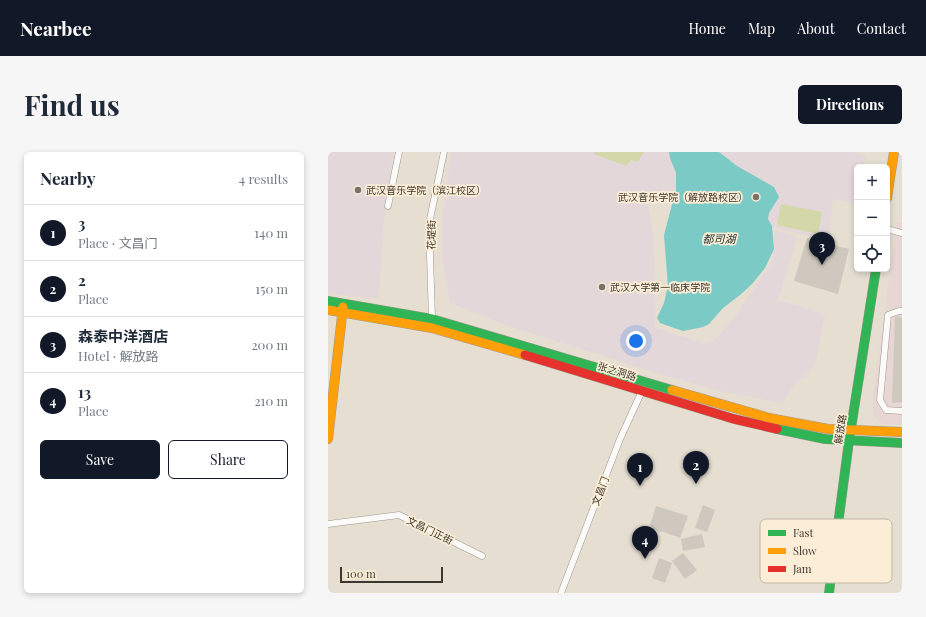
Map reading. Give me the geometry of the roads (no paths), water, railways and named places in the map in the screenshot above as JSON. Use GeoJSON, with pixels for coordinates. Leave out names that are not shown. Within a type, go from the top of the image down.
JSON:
{"type":"FeatureCollection","features":[{"type":"Feature","properties":{"kind":"main road"},"geometry":{"type":"LineString","coordinates":[[890,178],[894,152]]}},
{"type":"Feature","properties":{"kind":"main road","name":"解放路"},"geometry":{"type":"LineString","coordinates":[[839,519],[849,441],[876,272]]}},
{"type":"Feature","properties":{"kind":"main road","name":"张之洞路"},"geometry":{"type":"LineString","coordinates":[[328,301],[343,308],[432,328],[494,345],[642,391],[734,418],[790,432],[825,439],[902,443]]}},
{"type":"Feature","properties":{"kind":"main road","name":"张之洞路"},"geometry":{"type":"LineString","coordinates":[[328,310],[343,308],[432,319],[769,418],[828,429],[902,432]]}},
{"type":"Feature","properties":{"kind":"main road"},"geometry":{"type":"LineString","coordinates":[[328,439],[343,308]]}},
{"type":"Feature","properties":{"kind":"main road","name":"解放路"},"geometry":{"type":"LineString","coordinates":[[829,593],[830,583]]}},
{"type":"Feature","properties":{"kind":"street"},"geometry":{"type":"LineString","coordinates":[[388,206],[399,152]]}},
{"type":"Feature","properties":{"kind":"street","name":"花堤街"},"geometry":{"type":"LineString","coordinates":[[432,319],[429,224],[444,152]]}},
{"type":"Feature","properties":{"kind":"street"},"geometry":{"type":"LineString","coordinates":[[890,230],[902,233]]}},
{"type":"Feature","properties":{"kind":"street"},"geometry":{"type":"LineString","coordinates":[[902,311],[888,315],[880,400],[886,410],[902,411]]}},
{"type":"Feature","properties":{"kind":"street","name":"文昌门"},"geometry":{"type":"LineString","coordinates":[[561,593],[617,446],[642,391]]}},
{"type":"Feature","properties":{"kind":"street","name":"文昌门正街"},"geometry":{"type":"LineString","coordinates":[[328,524],[399,515],[482,556]]}},
{"type":"Feature","properties":{"kind":"water","name":"都司湖"},"geometry":{"type":"Polygon","coordinates":[[[669,152],[719,152],[737,166],[774,187],[779,197],[769,213],[768,219],[772,226],[774,249],[765,268],[752,284],[723,308],[709,324],[703,327],[683,331],[660,323],[657,318],[664,303],[668,286],[664,235],[676,189],[676,173],[669,152]]]}},
{"type":"Feature","properties":{"kind":"place","name":"武汉音乐学院（滨江校区）"},"geometry":{"type":"Point","coordinates":[358,190]}},
{"type":"Feature","properties":{"kind":"place","name":"武汉音乐学院（解放路校区）"},"geometry":{"type":"Point","coordinates":[756,197]}},
{"type":"Feature","properties":{"kind":"place","name":"森泰中洋酒店"},"geometry":{"type":"Point","coordinates":[822,265]}},
{"type":"Feature","properties":{"kind":"place","name":"武汉大学第一临床学院"},"geometry":{"type":"Point","coordinates":[602,287]}},
{"type":"Feature","properties":{"kind":"place","name":"2"},"geometry":{"type":"Point","coordinates":[696,484]}},
{"type":"Feature","properties":{"kind":"place","name":"3"},"geometry":{"type":"Point","coordinates":[640,486]}},
{"type":"Feature","properties":{"kind":"place","name":"13"},"geometry":{"type":"Point","coordinates":[645,559]}}]}
